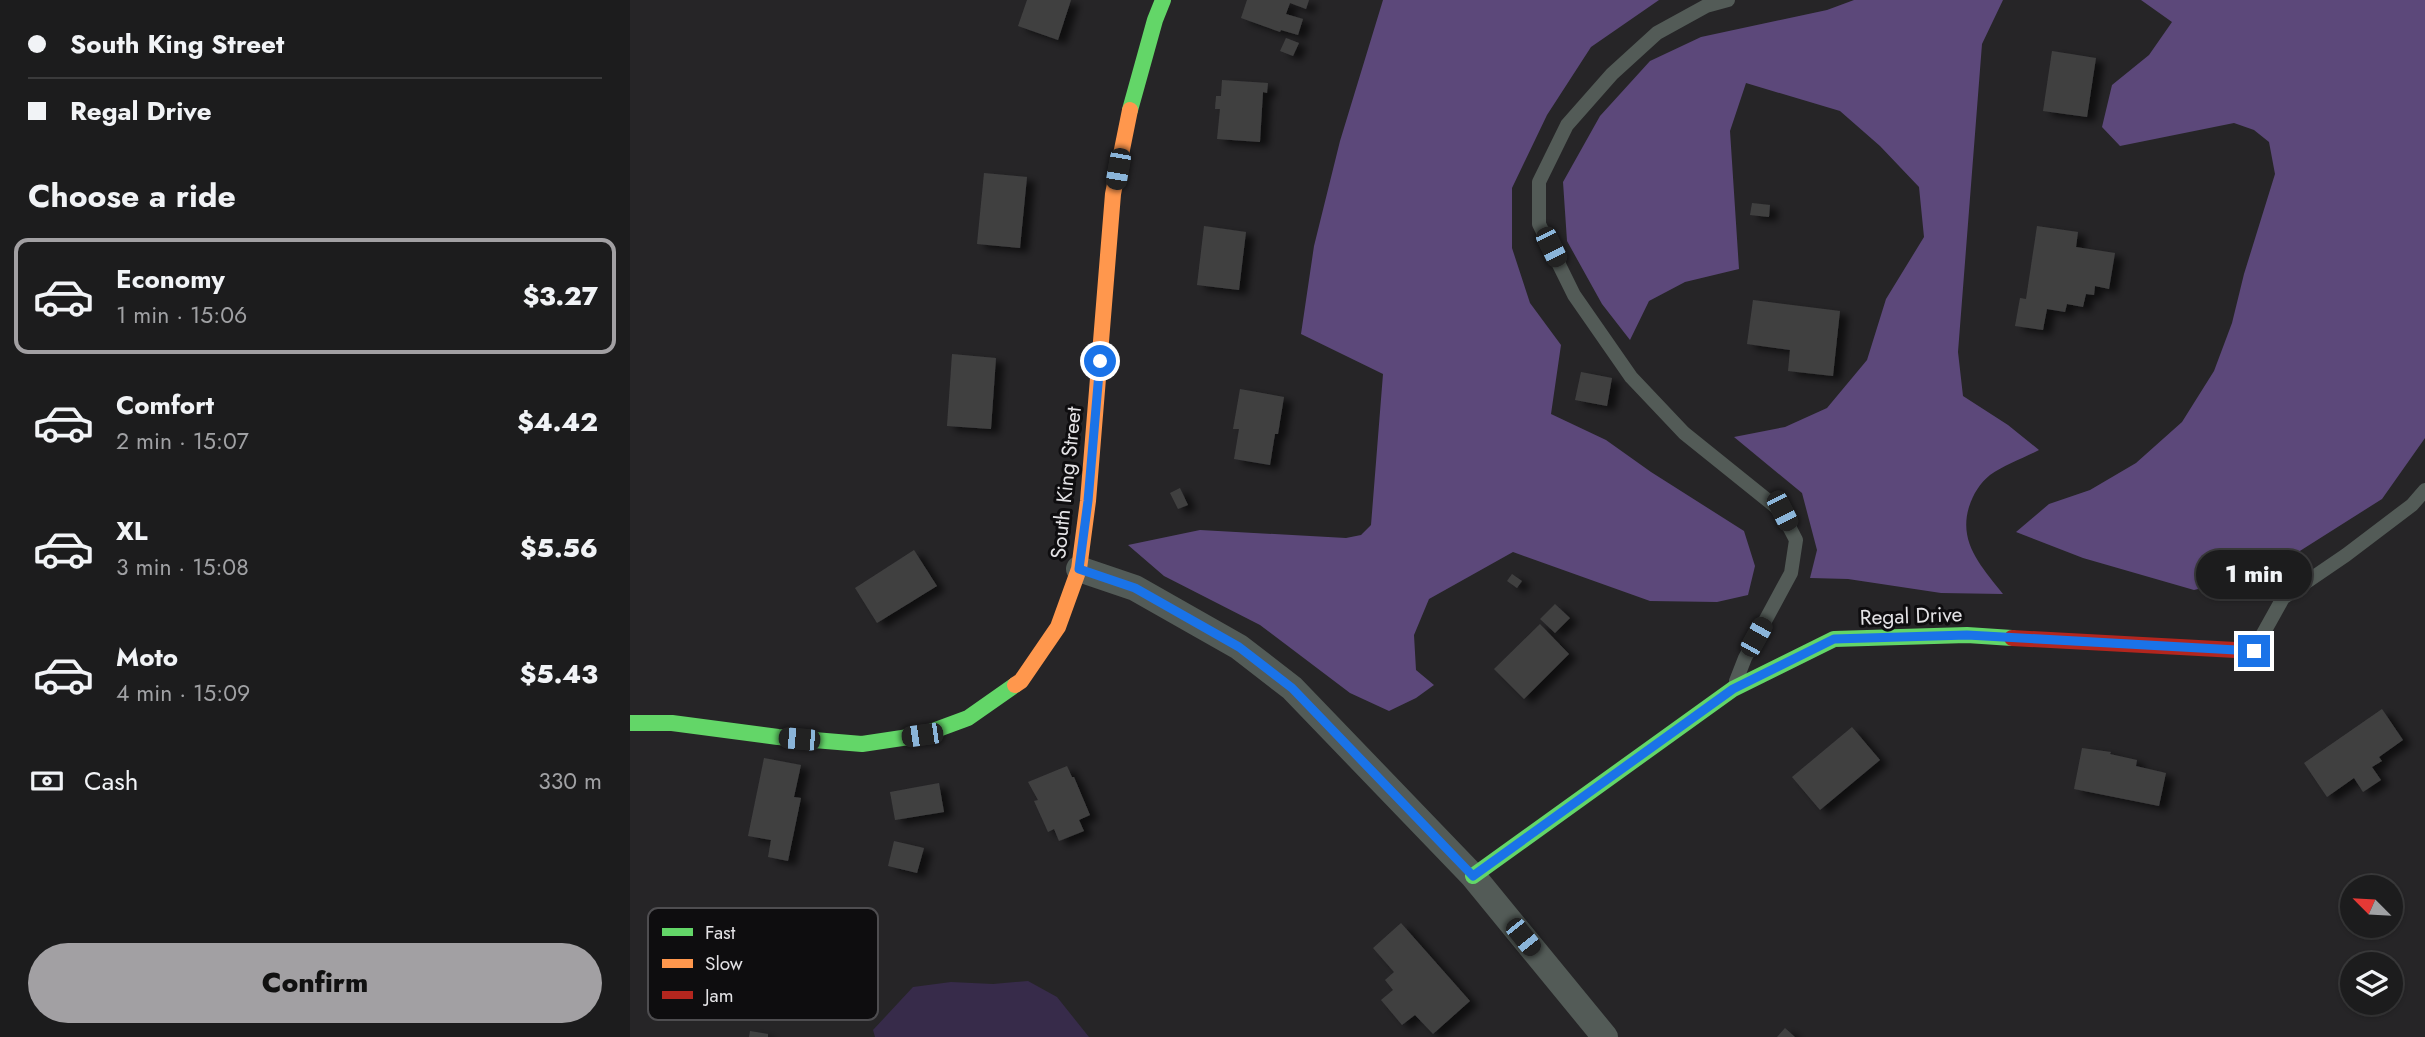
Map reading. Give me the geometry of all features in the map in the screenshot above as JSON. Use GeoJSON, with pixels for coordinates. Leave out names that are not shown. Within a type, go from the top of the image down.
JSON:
{"type":"FeatureCollection","features":[{"type":"Feature","properties":{"kind":"street","name":"South King Street"},"geometry":{"type":"LineString","coordinates":[[630,723],[672,723],[778,737],[862,744],[922,735],[968,718],[1021,681],[1058,627],[1079,569],[1088,501],[1113,194],[1127,119],[1163,0]]}},
{"type":"Feature","properties":{"kind":"street"},"geometry":{"type":"LineString","coordinates":[[1079,569],[1135,588],[1239,647],[1292,688],[1473,876],[1605,1037]]}},
{"type":"Feature","properties":{"kind":"street","name":"Regal Drive"},"geometry":{"type":"LineString","coordinates":[[1473,876],[1733,689],[1834,639],[1967,635],[2254,651]]}},
{"type":"Feature","properties":{"kind":"lane"},"geometry":{"type":"LineString","coordinates":[[1728,0],[1706,6],[1657,33],[1612,74],[1567,125],[1539,182],[1539,224],[1574,295],[1631,377],[1684,433],[1782,511],[1796,540],[1791,573],[1745,658],[1733,689]]}},
{"type":"Feature","properties":{"kind":"lane"},"geometry":{"type":"LineString","coordinates":[[2254,651],[2283,598],[2401,514],[2425,490]]}},
{"type":"Feature","properties":{"kind":"shaded area"},"geometry":{"type":"Polygon","coordinates":[[[1383,0],[1659,0],[1591,47],[1547,115],[1512,188],[1512,248],[1530,303],[1561,345],[1551,414],[1606,440],[1744,531],[1755,566],[1748,595],[1717,602],[1650,601],[1513,552],[1429,599],[1414,635],[1416,670],[1434,685],[1416,698],[1389,711],[1350,693],[1260,625],[1164,576],[1128,545],[1200,530],[1346,538],[1361,535],[1371,525],[1383,374],[1301,334],[1314,246],[1340,141],[1383,0]]]}},
{"type":"Feature","properties":{"kind":"shaded area"},"geometry":{"type":"Polygon","coordinates":[[[1854,0],[2003,0],[1982,44],[1958,352],[1963,396],[2008,425],[2039,450],[1990,475],[1977,489],[1969,507],[1966,520],[1969,543],[1980,564],[2003,594],[1941,593],[1848,579],[1810,578],[1817,550],[1802,493],[1734,437],[1785,427],[1827,408],[1867,360],[1886,299],[1924,237],[1919,187],[1880,146],[1840,111],[1746,83],[1730,131],[1739,269],[1685,282],[1649,301],[1630,340],[1602,304],[1567,241],[1563,182],[1600,116],[1650,61],[1701,37],[1827,10],[1854,0]]]}},
{"type":"Feature","properties":{"kind":"shaded area"},"geometry":{"type":"Polygon","coordinates":[[[2141,0],[2425,0],[2425,438],[2382,499],[2265,573],[2194,590],[2083,558],[2016,532],[2049,504],[2090,490],[2136,463],[2182,422],[2214,371],[2232,323],[2275,174],[2269,142],[2254,130],[2234,123],[2120,146],[2102,127],[2112,85],[2149,55],[2172,22],[2141,0]]]}},
{"type":"Feature","properties":{"kind":"shaded area"},"geometry":{"type":"Polygon","coordinates":[[[1028,981],[1057,997],[1089,1037],[875,1037],[873,1030],[913,987],[951,982],[993,984],[1028,981]]]}},
{"type":"Feature","properties":{"kind":"building"},"geometry":{"type":"Polygon","coordinates":[[[1027,0],[1071,0],[1058,40],[1018,26],[1027,0]]]}},
{"type":"Feature","properties":{"kind":"building"},"geometry":{"type":"Polygon","coordinates":[[[1247,0],[1309,0],[1306,9],[1290,3],[1286,14],[1303,19],[1298,35],[1281,30],[1280,32],[1241,18],[1247,0]]]}},
{"type":"Feature","properties":{"kind":"building"},"geometry":{"type":"Polygon","coordinates":[[[1286,38],[1299,43],[1293,56],[1280,51],[1286,38]]]}},
{"type":"Feature","properties":{"kind":"building"},"geometry":{"type":"Polygon","coordinates":[[[2052,51],[2096,58],[2087,117],[2043,111],[2052,51]]]}},
{"type":"Feature","properties":{"kind":"building"},"geometry":{"type":"Polygon","coordinates":[[[1222,80],[1268,83],[1267,93],[1263,92],[1260,142],[1217,139],[1220,109],[1215,109],[1216,96],[1221,96],[1222,80]]]}},
{"type":"Feature","properties":{"kind":"building"},"geometry":{"type":"Polygon","coordinates":[[[984,173],[1027,177],[1020,248],[977,244],[984,173]]]}},
{"type":"Feature","properties":{"kind":"building"},"geometry":{"type":"Polygon","coordinates":[[[1752,203],[1770,205],[1769,217],[1750,215],[1752,203]]]}},
{"type":"Feature","properties":{"kind":"building"},"geometry":{"type":"Polygon","coordinates":[[[1204,226],[1246,232],[1239,290],[1197,285],[1204,226]]]}},
{"type":"Feature","properties":{"kind":"building"},"geometry":{"type":"Polygon","coordinates":[[[2037,226],[2078,232],[2076,247],[2115,253],[2109,289],[2095,286],[2094,295],[2086,294],[2083,307],[2067,304],[2065,312],[2047,309],[2043,330],[2015,326],[2020,298],[2026,299],[2037,226]]]}},
{"type":"Feature","properties":{"kind":"building"},"geometry":{"type":"Polygon","coordinates":[[[1753,300],[1840,311],[1833,376],[1788,371],[1790,350],[1747,344],[1753,300]]]}},
{"type":"Feature","properties":{"kind":"building"},"geometry":{"type":"Polygon","coordinates":[[[952,354],[996,358],[991,429],[947,426],[952,354]]]}},
{"type":"Feature","properties":{"kind":"building"},"geometry":{"type":"Polygon","coordinates":[[[1581,372],[1612,378],[1607,406],[1575,400],[1581,372]]]}},
{"type":"Feature","properties":{"kind":"building"},"geometry":{"type":"Polygon","coordinates":[[[1240,389],[1284,397],[1270,465],[1234,459],[1239,429],[1233,429],[1240,389]]]}},
{"type":"Feature","properties":{"kind":"building"},"geometry":{"type":"Polygon","coordinates":[[[1180,488],[1188,505],[1178,509],[1170,493],[1180,488]]]}},
{"type":"Feature","properties":{"kind":"building"},"geometry":{"type":"Polygon","coordinates":[[[914,550],[937,586],[877,623],[855,588],[914,550]]]}},
{"type":"Feature","properties":{"kind":"building"},"geometry":{"type":"Polygon","coordinates":[[[1512,574],[1522,581],[1517,588],[1507,581],[1512,574]]]}},
{"type":"Feature","properties":{"kind":"building"},"geometry":{"type":"Polygon","coordinates":[[[1555,604],[1570,618],[1555,633],[1540,619],[1555,604]]]}},
{"type":"Feature","properties":{"kind":"building"},"geometry":{"type":"Polygon","coordinates":[[[1540,624],[1569,654],[1524,699],[1494,669],[1540,624]]]}},
{"type":"Feature","properties":{"kind":"building"},"geometry":{"type":"Polygon","coordinates":[[[2382,709],[2403,740],[2379,757],[2382,761],[2372,767],[2381,780],[2363,792],[2354,778],[2327,797],[2304,763],[2382,709]]]}},
{"type":"Feature","properties":{"kind":"building"},"geometry":{"type":"Polygon","coordinates":[[[1852,727],[1880,760],[1820,810],[1792,777],[1852,727]]]}},
{"type":"Feature","properties":{"kind":"building"},"geometry":{"type":"Polygon","coordinates":[[[2082,748],[2111,752],[2110,754],[2137,760],[2136,766],[2166,773],[2159,806],[2074,789],[2082,748]]]}},
{"type":"Feature","properties":{"kind":"building"},"geometry":{"type":"Polygon","coordinates":[[[764,758],[801,765],[794,797],[801,798],[788,861],[768,857],[771,840],[748,836],[764,758]]]}},
{"type":"Feature","properties":{"kind":"building"},"geometry":{"type":"Polygon","coordinates":[[[1067,766],[1090,815],[1079,820],[1084,831],[1059,841],[1054,829],[1048,832],[1034,801],[1038,800],[1028,782],[1067,766]]]}},
{"type":"Feature","properties":{"kind":"building"},"geometry":{"type":"Polygon","coordinates":[[[939,783],[944,812],[895,820],[890,792],[939,783]]]}},
{"type":"Feature","properties":{"kind":"building"},"geometry":{"type":"Polygon","coordinates":[[[894,841],[924,848],[917,873],[888,866],[894,841]]]}},
{"type":"Feature","properties":{"kind":"building"},"geometry":{"type":"Polygon","coordinates":[[[1401,923],[1470,1001],[1433,1034],[1415,1015],[1402,1025],[1381,1000],[1393,990],[1385,980],[1394,972],[1373,948],[1401,923]]]}},
{"type":"Feature","properties":{"kind":"building"},"geometry":{"type":"Polygon","coordinates":[[[1785,1028],[1795,1037],[1777,1037],[1785,1028]]]}},
{"type":"Feature","properties":{"kind":"building"},"geometry":{"type":"Polygon","coordinates":[[[750,1031],[768,1034],[768,1037],[749,1037],[750,1031]]]}},
{"type":"Feature","properties":{"kind":"traffic: fast"},"geometry":{"type":"LineString","coordinates":[[1130,110],[1163,0]]}},
{"type":"Feature","properties":{"kind":"traffic: fast"},"geometry":{"type":"LineString","coordinates":[[1473,876],[1733,689],[1834,639],[1967,635],[2012,638]]}},
{"type":"Feature","properties":{"kind":"traffic: fast"},"geometry":{"type":"LineString","coordinates":[[630,723],[672,723],[778,737],[862,744],[922,735],[968,718],[1015,685]]}},
{"type":"Feature","properties":{"kind":"traffic: slow"},"geometry":{"type":"LineString","coordinates":[[1015,685],[1021,681],[1058,627],[1079,569],[1088,501],[1113,194],[1130,110]]}},
{"type":"Feature","properties":{"kind":"traffic: jam"},"geometry":{"type":"LineString","coordinates":[[2012,638],[2254,651]]}},
{"type":"Feature","properties":{"kind":"route"},"geometry":{"type":"LineString","coordinates":[[1100,361],[1088,501],[1079,569],[1135,588],[1239,647],[1292,688],[1473,876],[1733,689],[1834,639],[1967,635],[2254,651]]}}]}
